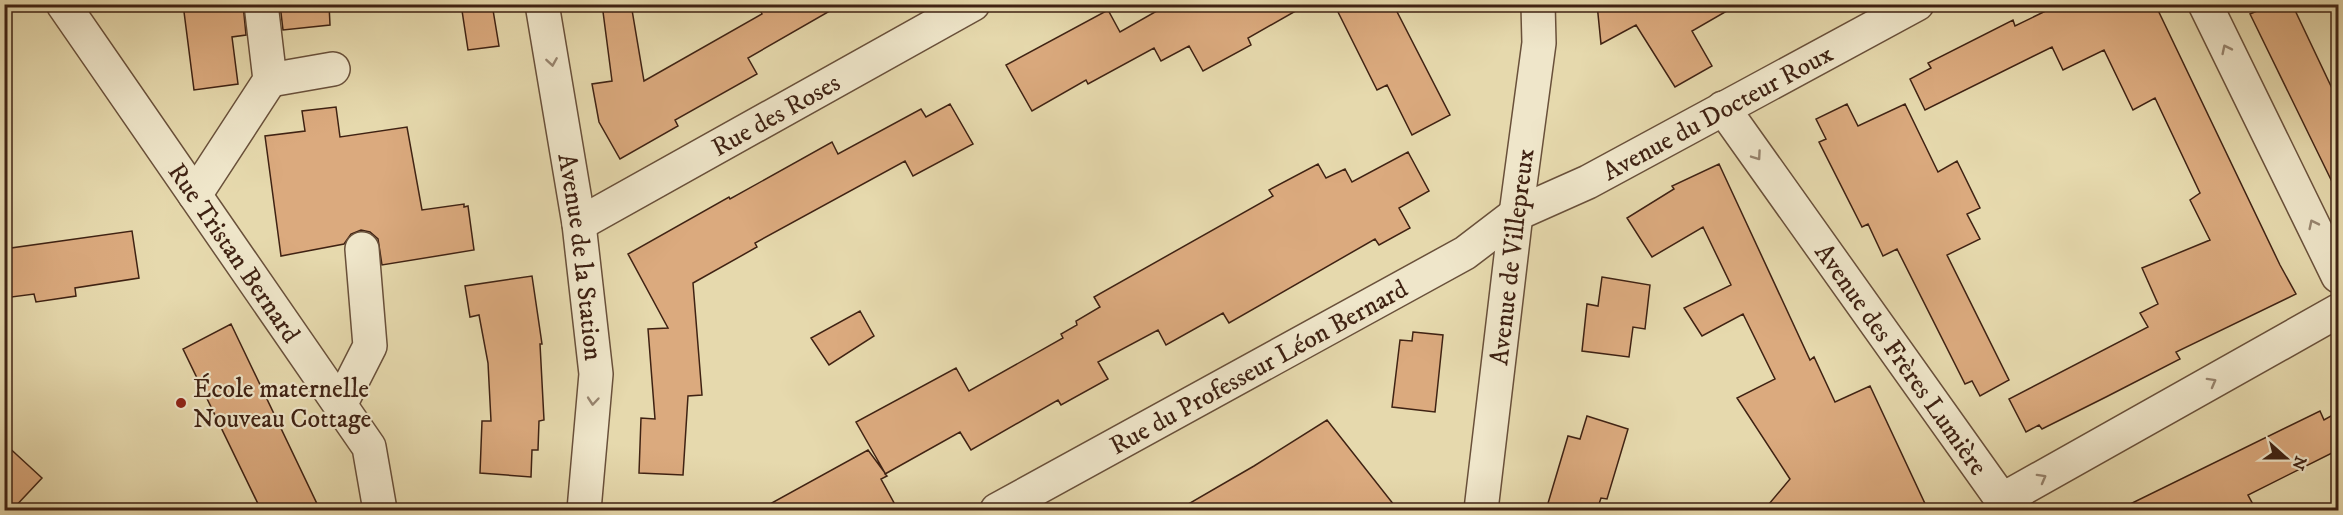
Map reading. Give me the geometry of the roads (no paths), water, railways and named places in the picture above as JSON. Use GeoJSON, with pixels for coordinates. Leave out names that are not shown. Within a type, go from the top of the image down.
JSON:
{"type":"FeatureCollection","features":[{"type":"Feature","properties":{"kind":"street","name":"Rue Tristan Bernard"},"geometry":{"type":"LineString","coordinates":[[63,4],[369,447],[380,510]]}},
{"type":"Feature","properties":{"kind":"street"},"geometry":{"type":"LineString","coordinates":[[195,195],[270,80],[261,4]]}},
{"type":"Feature","properties":{"kind":"street","name":"Avenue de la Station"},"geometry":{"type":"LineString","coordinates":[[542,4],[579,224],[596,374],[584,510]]}},
{"type":"Feature","properties":{"kind":"street","name":"Rue des Roses"},"geometry":{"type":"LineString","coordinates":[[579,224],[974,4]]}},
{"type":"Feature","properties":{"kind":"street","name":"Avenue de Villepreux"},"geometry":{"type":"LineString","coordinates":[[1481,510],[1539,43],[1538,4]]}},
{"type":"Feature","properties":{"kind":"street","name":"Avenue du Docteur Roux"},"geometry":{"type":"LineString","coordinates":[[1516,214],[1588,182],[1917,4]]}},
{"type":"Feature","properties":{"kind":"street"},"geometry":{"type":"LineString","coordinates":[[2205,4],[2338,276]]}},
{"type":"Feature","properties":{"kind":"street"},"geometry":{"type":"LineString","coordinates":[[270,80],[333,69]]}},
{"type":"Feature","properties":{"kind":"street","name":"Avenue des Frères Lumière"},"geometry":{"type":"LineString","coordinates":[[1724,108],[1995,505],[2338,311]]}},
{"type":"Feature","properties":{"kind":"street","name":"Rue du Professeur Léon Bernard"},"geometry":{"type":"LineString","coordinates":[[997,510],[1465,253],[1516,214]]}},
{"type":"Feature","properties":{"kind":"street"},"geometry":{"type":"LineString","coordinates":[[340,405],[370,346],[362,249]]}},
{"type":"Feature","properties":{"kind":"place","name":"École maternelle Nouveau Cottage"},"geometry":{"type":"Point","coordinates":[181,403]}}]}
